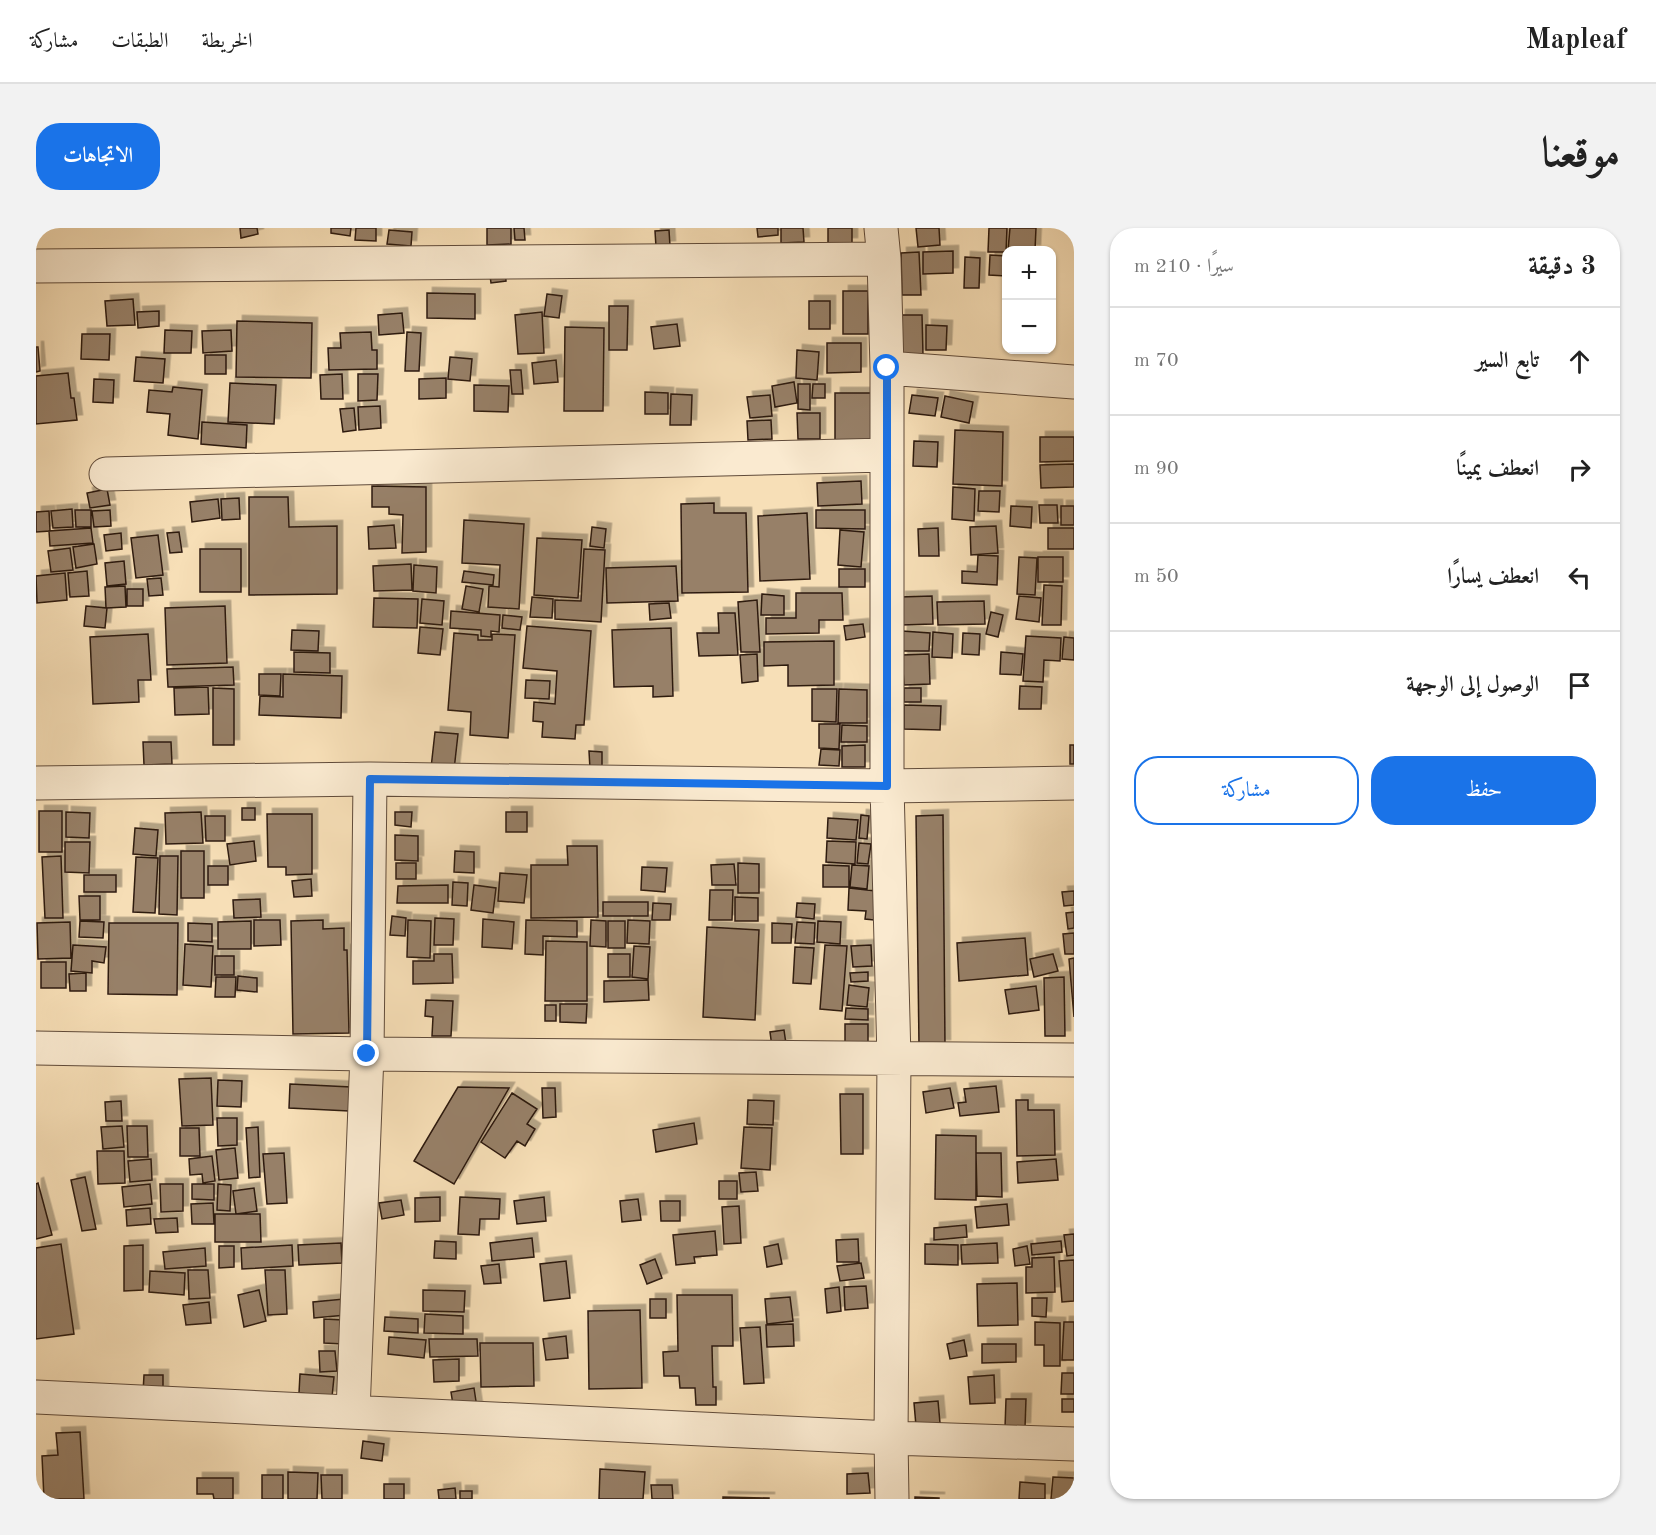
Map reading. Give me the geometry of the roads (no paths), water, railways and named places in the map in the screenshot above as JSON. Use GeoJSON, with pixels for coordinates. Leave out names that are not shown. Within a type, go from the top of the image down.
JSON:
{"type":"FeatureCollection","features":[{"type":"Feature","properties":{"kind":"street"},"geometry":{"type":"LineString","coordinates":[[36,266],[883,243],[887,368],[887,786],[894,1059],[892,1499]]}},
{"type":"Feature","properties":{"kind":"street"},"geometry":{"type":"LineString","coordinates":[[887,368],[1074,382]]}},
{"type":"Feature","properties":{"kind":"street"},"geometry":{"type":"LineString","coordinates":[[106,474],[886,455]]}},
{"type":"Feature","properties":{"kind":"street"},"geometry":{"type":"LineString","coordinates":[[353,1412],[367,1054],[370,779]]}},
{"type":"Feature","properties":{"kind":"street"},"geometry":{"type":"LineString","coordinates":[[36,783],[370,779],[887,786],[1074,783]]}},
{"type":"Feature","properties":{"kind":"street"},"geometry":{"type":"LineString","coordinates":[[36,1048],[367,1054],[1074,1060]]}},
{"type":"Feature","properties":{"kind":"street"},"geometry":{"type":"LineString","coordinates":[[36,1397],[891,1438],[1074,1444]]}}]}
